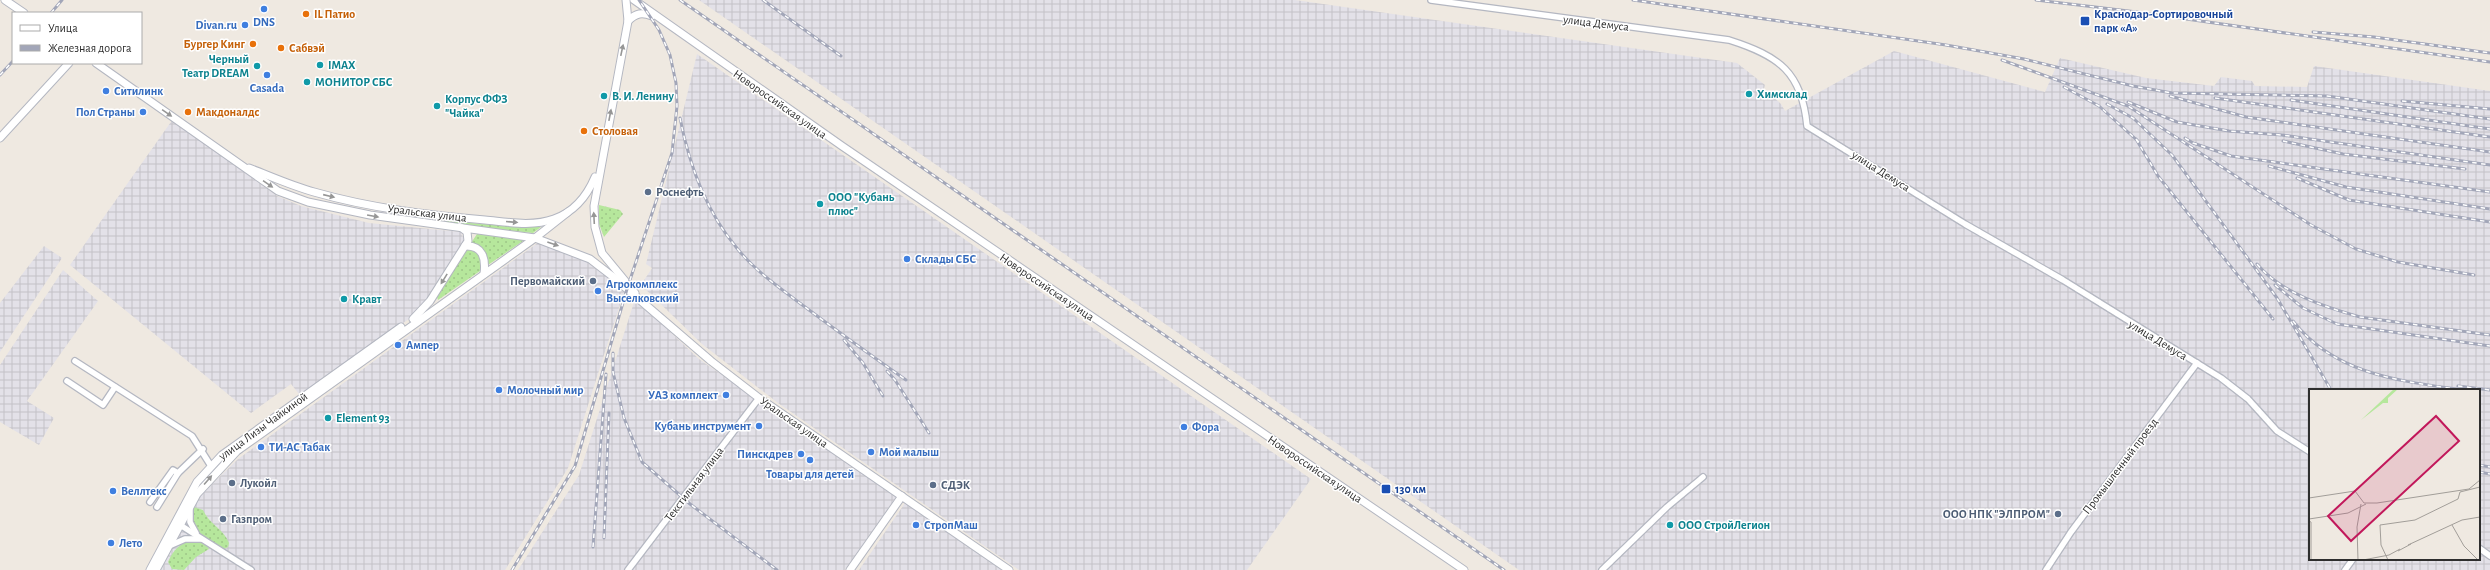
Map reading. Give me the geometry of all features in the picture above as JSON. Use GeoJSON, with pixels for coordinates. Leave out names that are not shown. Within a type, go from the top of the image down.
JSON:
{"type":"FeatureCollection","features":[{"type":"Feature","properties":{"kind":"main road"},"geometry":{"type":"LineString","coordinates":[[5,0],[23,12]]}},
{"type":"Feature","properties":{"kind":"main road"},"geometry":{"type":"LineString","coordinates":[[590,259],[598,254],[599,247],[595,227],[596,189],[628,21],[626,0]]}},
{"type":"Feature","properties":{"kind":"main road","name":"Новороссийская улица"},"geometry":{"type":"LineString","coordinates":[[634,0],[1015,265],[1464,570]]}},
{"type":"Feature","properties":{"kind":"main road"},"geometry":{"type":"LineString","coordinates":[[628,21],[637,14],[644,13],[668,24]]}},
{"type":"Feature","properties":{"kind":"main road"},"geometry":{"type":"LineString","coordinates":[[0,138],[68,64]]}},
{"type":"Feature","properties":{"kind":"main road","name":"Уральская улица"},"geometry":{"type":"LineString","coordinates":[[97,64],[236,163],[278,191],[302,200],[370,215],[410,222],[536,238],[590,259],[759,397],[1010,570]]}},
{"type":"Feature","properties":{"kind":"main road","name":"Уральская улица"},"geometry":{"type":"LineString","coordinates":[[236,163],[291,185],[313,192],[394,210],[525,223],[540,223],[568,212],[586,196],[600,167]]}},
{"type":"Feature","properties":{"kind":"main road"},"geometry":{"type":"LineString","coordinates":[[291,185],[302,200]]}},
{"type":"Feature","properties":{"kind":"main road"},"geometry":{"type":"LineString","coordinates":[[394,210],[398,215],[410,222]]}},
{"type":"Feature","properties":{"kind":"main road"},"geometry":{"type":"LineString","coordinates":[[417,319],[536,238],[568,212]]}},
{"type":"Feature","properties":{"kind":"main road"},"geometry":{"type":"LineString","coordinates":[[417,319],[465,246],[469,236],[462,228]]}},
{"type":"Feature","properties":{"kind":"main road"},"geometry":{"type":"LineString","coordinates":[[465,246],[476,247],[484,257],[484,274]]}},
{"type":"Feature","properties":{"kind":"main road","name":"Уральская улица"},"geometry":{"type":"LineString","coordinates":[[599,247],[606,259],[639,298],[670,325]]}},
{"type":"Feature","properties":{"kind":"main road","name":"улица Лизы Чайкиной"},"geometry":{"type":"LineString","coordinates":[[150,570],[177,523],[197,482],[211,466],[233,446],[417,319]]}},
{"type":"Feature","properties":{"kind":"main road","name":"улица Лизы Чайкиной"},"geometry":{"type":"LineString","coordinates":[[156,570],[169,546],[177,523],[206,482],[237,451],[417,319]]}},
{"type":"Feature","properties":{"kind":"main road"},"geometry":{"type":"LineString","coordinates":[[850,570],[902,496]]}},
{"type":"Feature","properties":{"kind":"street","name":"улица Демуса"},"geometry":{"type":"LineString","coordinates":[[1430,0],[1729,40],[1759,50],[1780,64],[1800,87],[1805,103],[1807,126],[1965,224],[2063,280],[2221,378],[2248,399],[2277,431],[2309,451]]}},
{"type":"Feature","properties":{"kind":"street"},"geometry":{"type":"LineString","coordinates":[[75,360],[192,436],[203,449],[211,466]]}},
{"type":"Feature","properties":{"kind":"street","name":"Промышленный проезд"},"geometry":{"type":"LineString","coordinates":[[2046,570],[2071,532],[2197,363]]}},
{"type":"Feature","properties":{"kind":"street"},"geometry":{"type":"LineString","coordinates":[[67,382],[103,405],[115,387]]}},
{"type":"Feature","properties":{"kind":"street","name":"Текстильная улица"},"geometry":{"type":"LineString","coordinates":[[628,570],[759,397]]}},
{"type":"Feature","properties":{"kind":"street"},"geometry":{"type":"LineString","coordinates":[[157,507],[178,473],[203,449]]}},
{"type":"Feature","properties":{"kind":"street"},"geometry":{"type":"LineString","coordinates":[[150,502],[173,470],[178,473]]}},
{"type":"Feature","properties":{"kind":"street"},"geometry":{"type":"LineString","coordinates":[[1602,570],[1667,507],[1703,477]]}},
{"type":"Feature","properties":{"kind":"street"},"geometry":{"type":"LineString","coordinates":[[192,502],[188,514],[190,522],[196,533],[204,539]]}},
{"type":"Feature","properties":{"kind":"street"},"geometry":{"type":"LineString","coordinates":[[177,523],[251,570]]}},
{"type":"Feature","properties":{"kind":"street"},"geometry":{"type":"LineString","coordinates":[[169,546],[185,538],[204,539]]}},
{"type":"Feature","properties":{"kind":"street"},"geometry":{"type":"LineString","coordinates":[[2480,549],[2490,556]]}},
{"type":"Feature","properties":{"kind":"shaded area"},"geometry":{"type":"Polygon","coordinates":[[[699,0],[1295,0],[1737,63],[1765,85],[1764,89],[1781,104],[1785,111],[1894,51],[2045,92],[2060,58],[2146,78],[2214,86],[2221,77],[2252,81],[2255,86],[2307,87],[2314,66],[2490,91],[2490,570],[1519,570],[699,0]]]}},
{"type":"Feature","properties":{"kind":"shaded area"},"geometry":{"type":"Polygon","coordinates":[[[697,54],[1311,479],[1247,570],[1019,570],[778,403],[702,344],[641,285],[652,268],[646,264],[697,54]]]}},
{"type":"Feature","properties":{"kind":"shaded area"},"geometry":{"type":"Polygon","coordinates":[[[173,119],[277,196],[301,206],[369,223],[461,232],[464,240],[461,247],[428,300],[413,316],[326,378],[299,394],[291,384],[251,413],[70,265],[173,119]]]}},
{"type":"Feature","properties":{"kind":"shaded area"},"geometry":{"type":"Polygon","coordinates":[[[539,242],[596,266],[624,292],[568,468],[505,570],[159,570],[200,496],[238,459],[539,242]]]}},
{"type":"Feature","properties":{"kind":"shaded area"},"geometry":{"type":"Polygon","coordinates":[[[44,246],[62,258],[0,352],[0,303],[44,246]]]}},
{"type":"Feature","properties":{"kind":"shaded area"},"geometry":{"type":"Polygon","coordinates":[[[63,270],[98,301],[27,401],[54,418],[39,445],[0,422],[0,365],[63,270]]]}},
{"type":"Feature","properties":{"kind":"shaded area"},"geometry":{"type":"Polygon","coordinates":[[[635,299],[699,359],[896,497],[845,570],[518,570],[579,475],[635,299]]]}},
{"type":"Feature","properties":{"kind":"shaded area"},"geometry":{"type":"Polygon","coordinates":[[[905,503],[1002,570],[859,570],[905,503]]]}},
{"type":"Feature","properties":{"kind":"green space"},"geometry":{"type":"Polygon","coordinates":[[[599,205],[620,210],[623,214],[604,237],[599,224],[599,205]]]}},
{"type":"Feature","properties":{"kind":"green space"},"geometry":{"type":"Polygon","coordinates":[[[406,218],[522,227],[541,227],[533,233],[406,220],[406,218]]]}},
{"type":"Feature","properties":{"kind":"green space"},"geometry":{"type":"Polygon","coordinates":[[[477,234],[526,239],[488,265],[481,248],[471,243],[477,234]]]}},
{"type":"Feature","properties":{"kind":"green space"},"geometry":{"type":"Polygon","coordinates":[[[467,248],[475,250],[480,256],[480,271],[438,300],[437,297],[467,248]]]}},
{"type":"Feature","properties":{"kind":"green space"},"geometry":{"type":"Polygon","coordinates":[[[194,507],[203,510],[209,519],[223,533],[229,543],[228,547],[224,549],[200,534],[197,530],[193,517],[192,508],[194,507]]]}},
{"type":"Feature","properties":{"kind":"green space"},"geometry":{"type":"Polygon","coordinates":[[[194,540],[206,545],[209,549],[196,557],[184,570],[172,569],[168,562],[172,554],[181,545],[194,540]]]}},
{"type":"Feature","properties":{"kind":"railway"},"geometry":{"type":"LineString","coordinates":[[52,12],[62,0]]}},
{"type":"Feature","properties":{"kind":"railway"},"geometry":{"type":"LineString","coordinates":[[512,570],[575,466],[627,289],[672,153],[677,106],[676,83],[670,55],[659,30],[639,0]]}},
{"type":"Feature","properties":{"kind":"railway"},"geometry":{"type":"LineString","coordinates":[[680,0],[1504,570]]}},
{"type":"Feature","properties":{"kind":"railway"},"geometry":{"type":"LineString","coordinates":[[763,0],[841,56]]}},
{"type":"Feature","properties":{"kind":"railway"},"geometry":{"type":"LineString","coordinates":[[1633,0],[1946,45],[2024,59],[2133,86],[2172,93],[2327,96],[2490,119]]}},
{"type":"Feature","properties":{"kind":"railway"},"geometry":{"type":"LineString","coordinates":[[2036,0],[2137,12],[2490,62]]}},
{"type":"Feature","properties":{"kind":"railway"},"geometry":{"type":"LineString","coordinates":[[2313,32],[2374,37],[2490,53]]}},
{"type":"Feature","properties":{"kind":"railway"},"geometry":{"type":"LineString","coordinates":[[2002,60],[2128,106],[2311,225],[2356,249],[2398,262],[2474,275]]}},
{"type":"Feature","properties":{"kind":"railway"},"geometry":{"type":"LineString","coordinates":[[0,75],[12,62]]}},
{"type":"Feature","properties":{"kind":"railway"},"geometry":{"type":"LineString","coordinates":[[2064,87],[2099,106],[2139,142]]}},
{"type":"Feature","properties":{"kind":"railway"},"geometry":{"type":"LineString","coordinates":[[2170,96],[2246,117],[2490,152]]}},
{"type":"Feature","properties":{"kind":"railway"},"geometry":{"type":"LineString","coordinates":[[2215,98],[2490,137]]}},
{"type":"Feature","properties":{"kind":"railway"},"geometry":{"type":"LineString","coordinates":[[2291,100],[2490,129]]}},
{"type":"Feature","properties":{"kind":"railway"},"geometry":{"type":"LineString","coordinates":[[2402,101],[2490,109]]}},
{"type":"Feature","properties":{"kind":"railway"},"geometry":{"type":"LineString","coordinates":[[2128,102],[2177,122],[2229,131],[2282,135],[2490,165]]}},
{"type":"Feature","properties":{"kind":"railway"},"geometry":{"type":"LineString","coordinates":[[2107,104],[2133,118],[2172,155],[2277,298],[2330,389]]}},
{"type":"Feature","properties":{"kind":"railway"},"geometry":{"type":"LineString","coordinates":[[680,118],[688,152],[707,202],[725,233],[743,255],[757,270],[781,289],[906,380]]}},
{"type":"Feature","properties":{"kind":"railway"},"geometry":{"type":"LineString","coordinates":[[2185,138],[2193,143],[2231,156],[2490,192]]}},
{"type":"Feature","properties":{"kind":"railway"},"geometry":{"type":"LineString","coordinates":[[2136,139],[2158,176],[2273,319]]}},
{"type":"Feature","properties":{"kind":"railway"},"geometry":{"type":"LineString","coordinates":[[2283,141],[2343,154],[2465,169]]}},
{"type":"Feature","properties":{"kind":"railway"},"geometry":{"type":"LineString","coordinates":[[2269,166],[2346,187],[2490,209]]}},
{"type":"Feature","properties":{"kind":"railway"},"geometry":{"type":"LineString","coordinates":[[2297,178],[2349,200],[2490,222]]}},
{"type":"Feature","properties":{"kind":"railway"},"geometry":{"type":"LineString","coordinates":[[2257,264],[2278,283],[2304,298],[2360,317],[2490,335]]}},
{"type":"Feature","properties":{"kind":"railway"},"geometry":{"type":"LineString","coordinates":[[2275,285],[2303,308],[2337,324],[2490,346]]}},
{"type":"Feature","properties":{"kind":"railway"},"geometry":{"type":"LineString","coordinates":[[2293,321],[2310,339],[2329,353],[2349,364],[2370,372],[2393,378],[2456,389]]}},
{"type":"Feature","properties":{"kind":"railway"},"geometry":{"type":"LineString","coordinates":[[844,340],[863,363],[883,396]]}},
{"type":"Feature","properties":{"kind":"railway"},"geometry":{"type":"LineString","coordinates":[[613,353],[613,372],[624,418],[642,462],[690,504],[777,570]]}},
{"type":"Feature","properties":{"kind":"railway"},"geometry":{"type":"LineString","coordinates":[[887,371],[895,380],[929,433]]}},
{"type":"Feature","properties":{"kind":"railway"},"geometry":{"type":"LineString","coordinates":[[593,547],[606,374]]}},
{"type":"Feature","properties":{"kind":"railway"},"geometry":{"type":"LineString","coordinates":[[2458,386],[2490,390]]}},
{"type":"Feature","properties":{"kind":"railway"},"geometry":{"type":"LineString","coordinates":[[604,538],[609,413]]}},
{"type":"Feature","properties":{"kind":"railway"},"geometry":{"type":"LineString","coordinates":[[2480,465],[2490,467]]}},
{"type":"Feature","properties":{"kind":"railway"},"geometry":{"type":"LineString","coordinates":[[2480,472],[2490,474]]}},
{"type":"Feature","properties":{"kind":"place","name":"DNS"},"geometry":{"type":"Point","coordinates":[264,9]}},
{"type":"Feature","properties":{"kind":"place","name":"IL Патио"},"geometry":{"type":"Point","coordinates":[306,14]}},
{"type":"Feature","properties":{"kind":"place","name":"Краснодар-Сортировочный парк «А»"},"geometry":{"type":"Point","coordinates":[2085,21]}},
{"type":"Feature","properties":{"kind":"place","name":"Divan.ru"},"geometry":{"type":"Point","coordinates":[245,25]}},
{"type":"Feature","properties":{"kind":"place","name":"Бургер Кинг"},"geometry":{"type":"Point","coordinates":[253,44]}},
{"type":"Feature","properties":{"kind":"place","name":"Сабвэй"},"geometry":{"type":"Point","coordinates":[281,48]}},
{"type":"Feature","properties":{"kind":"place","name":"IMAX"},"geometry":{"type":"Point","coordinates":[320,65]}},
{"type":"Feature","properties":{"kind":"place","name":"Черный Театр DREAM"},"geometry":{"type":"Point","coordinates":[257,66]}},
{"type":"Feature","properties":{"kind":"place","name":"Casada"},"geometry":{"type":"Point","coordinates":[267,75]}},
{"type":"Feature","properties":{"kind":"place","name":"МОНИТОР СБС"},"geometry":{"type":"Point","coordinates":[307,82]}},
{"type":"Feature","properties":{"kind":"place","name":"Ситилинк"},"geometry":{"type":"Point","coordinates":[106,91]}},
{"type":"Feature","properties":{"kind":"place","name":"Химсклад"},"geometry":{"type":"Point","coordinates":[1749,94]}},
{"type":"Feature","properties":{"kind":"place","name":"В. И. Ленину"},"geometry":{"type":"Point","coordinates":[604,96]}},
{"type":"Feature","properties":{"kind":"place","name":"Корпус ФФЗ \"Чайка\""},"geometry":{"type":"Point","coordinates":[437,106]}},
{"type":"Feature","properties":{"kind":"place","name":"Пол Страны"},"geometry":{"type":"Point","coordinates":[143,112]}},
{"type":"Feature","properties":{"kind":"place","name":"Макдоналдс"},"geometry":{"type":"Point","coordinates":[188,112]}},
{"type":"Feature","properties":{"kind":"place","name":"Столовая"},"geometry":{"type":"Point","coordinates":[584,131]}},
{"type":"Feature","properties":{"kind":"place","name":"Роснефть"},"geometry":{"type":"Point","coordinates":[648,192]}},
{"type":"Feature","properties":{"kind":"place","name":"ООО \"Кубань плюс\""},"geometry":{"type":"Point","coordinates":[820,204]}},
{"type":"Feature","properties":{"kind":"place","name":"Склады СБС"},"geometry":{"type":"Point","coordinates":[907,259]}},
{"type":"Feature","properties":{"kind":"place","name":"Первомайский"},"geometry":{"type":"Point","coordinates":[593,281]}},
{"type":"Feature","properties":{"kind":"place","name":"Агрокомплекс Выселковский"},"geometry":{"type":"Point","coordinates":[598,291]}},
{"type":"Feature","properties":{"kind":"place","name":"Кравт"},"geometry":{"type":"Point","coordinates":[344,299]}},
{"type":"Feature","properties":{"kind":"place","name":"Ампер"},"geometry":{"type":"Point","coordinates":[398,345]}},
{"type":"Feature","properties":{"kind":"place","name":"Молочный мир"},"geometry":{"type":"Point","coordinates":[499,390]}},
{"type":"Feature","properties":{"kind":"place","name":"УАЗ комплект"},"geometry":{"type":"Point","coordinates":[726,395]}},
{"type":"Feature","properties":{"kind":"place","name":"Element 93"},"geometry":{"type":"Point","coordinates":[328,418]}},
{"type":"Feature","properties":{"kind":"place","name":"Кубань инструмент"},"geometry":{"type":"Point","coordinates":[759,426]}},
{"type":"Feature","properties":{"kind":"place","name":"Фора"},"geometry":{"type":"Point","coordinates":[1184,427]}},
{"type":"Feature","properties":{"kind":"place","name":"ТИ-АС Табак"},"geometry":{"type":"Point","coordinates":[261,447]}},
{"type":"Feature","properties":{"kind":"place","name":"Мой малыш"},"geometry":{"type":"Point","coordinates":[871,452]}},
{"type":"Feature","properties":{"kind":"place","name":"Пинскдрев"},"geometry":{"type":"Point","coordinates":[801,454]}},
{"type":"Feature","properties":{"kind":"place","name":"Товары для детей"},"geometry":{"type":"Point","coordinates":[810,460]}},
{"type":"Feature","properties":{"kind":"place","name":"Лукойл"},"geometry":{"type":"Point","coordinates":[232,483]}},
{"type":"Feature","properties":{"kind":"place","name":"СДЭК"},"geometry":{"type":"Point","coordinates":[933,485]}},
{"type":"Feature","properties":{"kind":"place","name":"130 км"},"geometry":{"type":"Point","coordinates":[1386,489]}},
{"type":"Feature","properties":{"kind":"place","name":"Веллтекс"},"geometry":{"type":"Point","coordinates":[113,491]}},
{"type":"Feature","properties":{"kind":"place","name":"ООО НПК \"ЭЛПРОМ\""},"geometry":{"type":"Point","coordinates":[2058,514]}},
{"type":"Feature","properties":{"kind":"place","name":"Газпром"},"geometry":{"type":"Point","coordinates":[223,519]}},
{"type":"Feature","properties":{"kind":"place","name":"СтропМаш"},"geometry":{"type":"Point","coordinates":[916,525]}},
{"type":"Feature","properties":{"kind":"place","name":"ООО СтройЛегион"},"geometry":{"type":"Point","coordinates":[1670,525]}},
{"type":"Feature","properties":{"kind":"place","name":"Лето"},"geometry":{"type":"Point","coordinates":[111,543]}}]}
